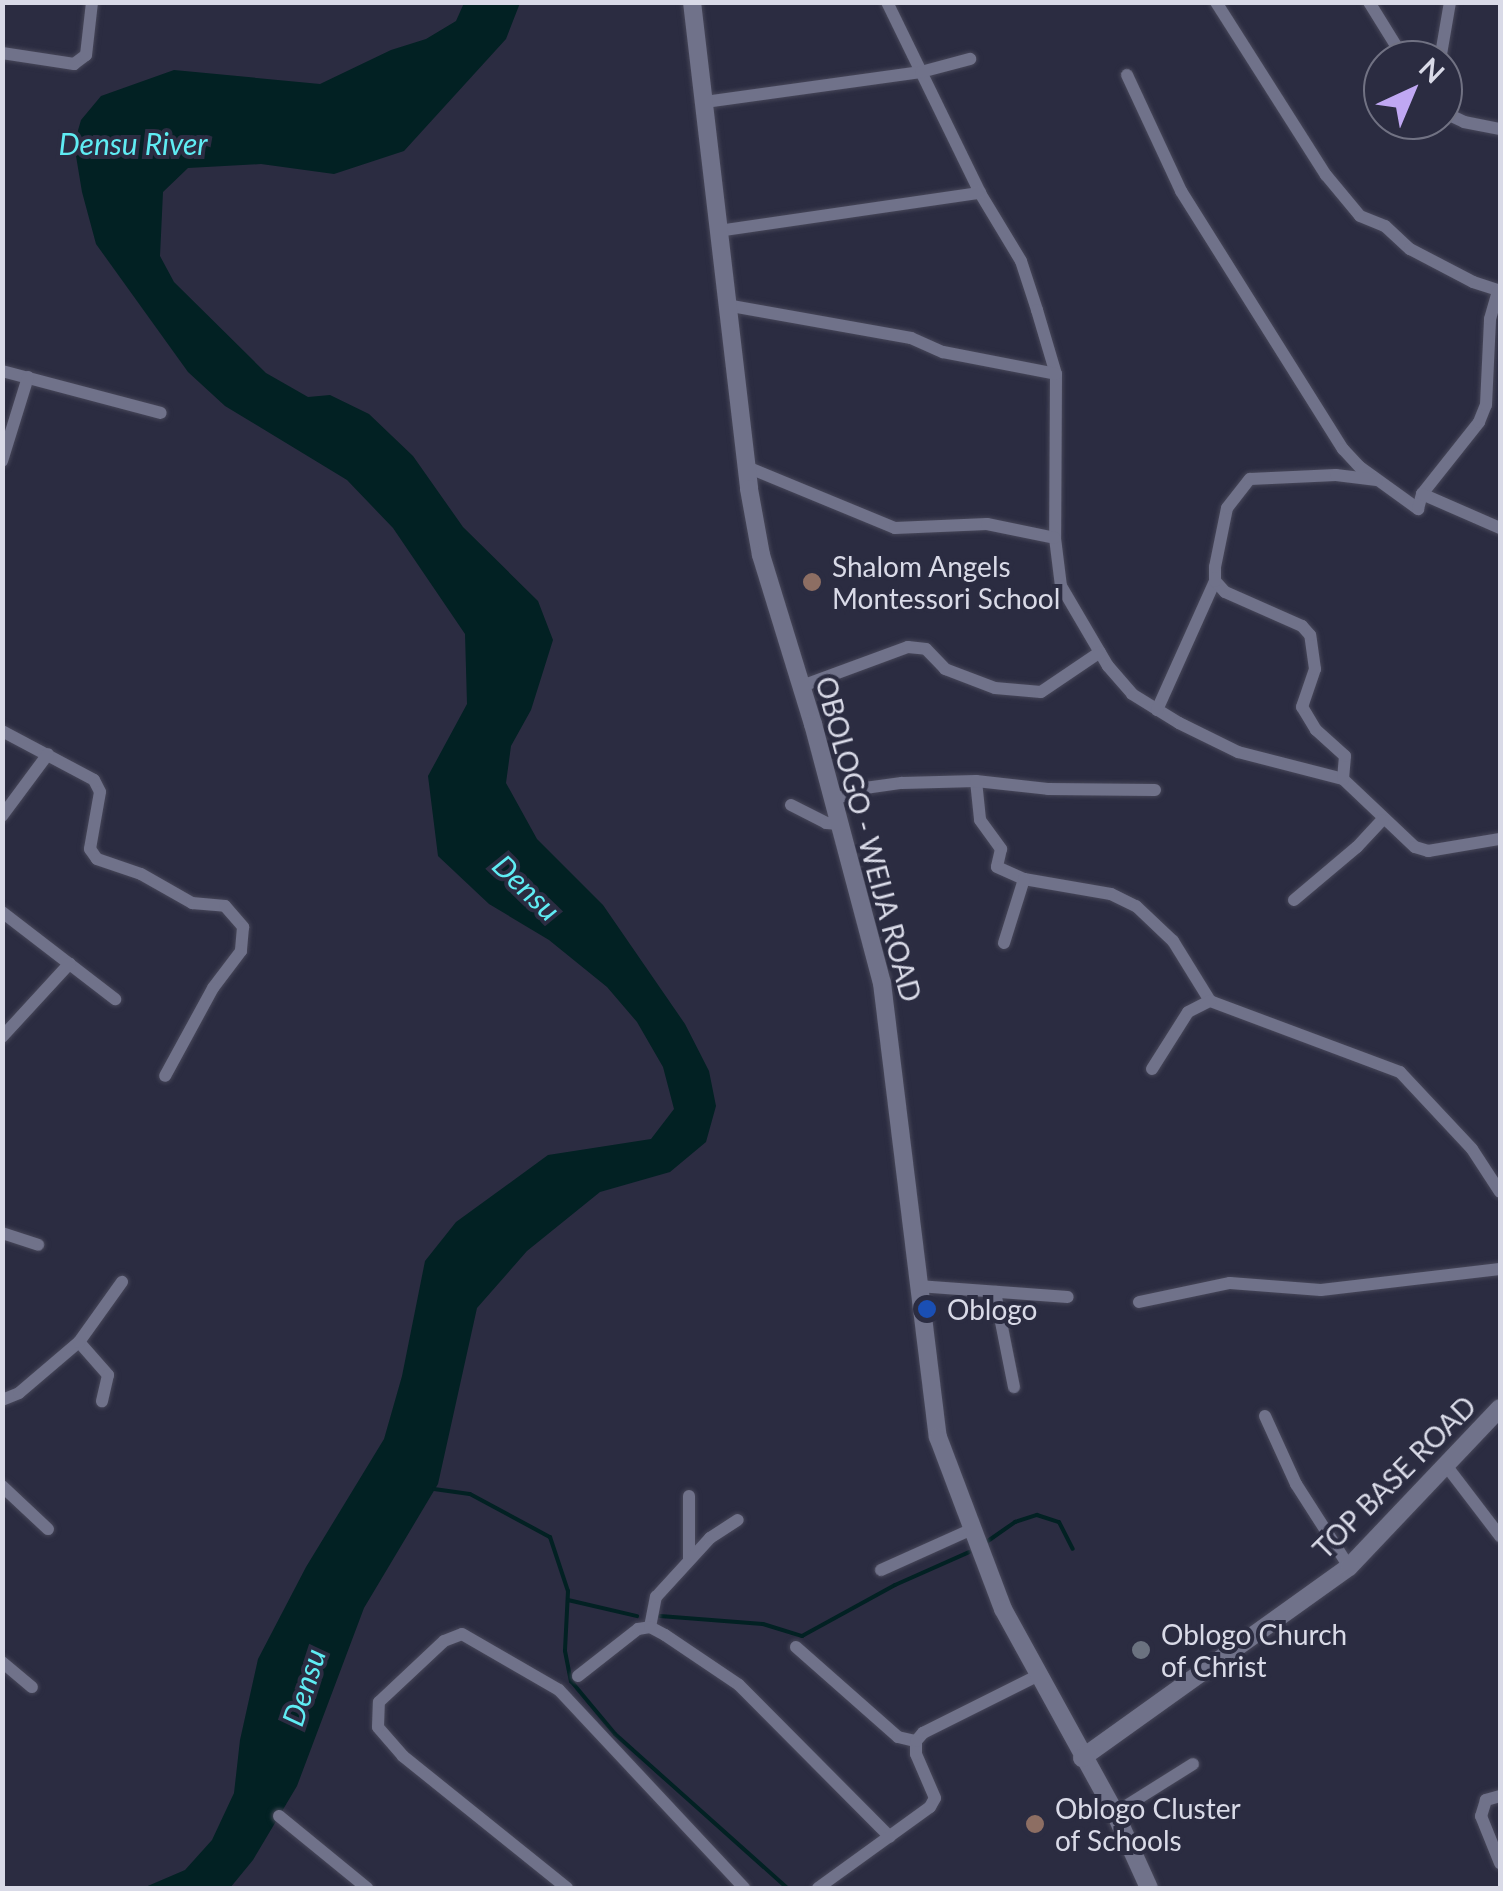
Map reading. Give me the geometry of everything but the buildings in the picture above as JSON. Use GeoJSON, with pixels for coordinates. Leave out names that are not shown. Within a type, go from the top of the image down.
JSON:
{"type":"FeatureCollection","features":[{"type":"Feature","properties":{"kind":"street"},"geometry":{"type":"LineString","coordinates":[[2,52],[74,64],[86,55],[92,2]]}},
{"type":"Feature","properties":{"kind":"street","name":"OBOLOGO - WEIJA ROAD"},"geometry":{"type":"LineString","coordinates":[[692,2],[726,306],[761,555],[802,686],[882,984],[938,1437],[1003,1609],[1150,1888]]}},
{"type":"Feature","properties":{"kind":"street"},"geometry":{"type":"LineString","coordinates":[[888,2],[980,193],[1021,262],[1056,374],[1059,499],[1055,538],[1061,586],[1100,652],[1132,694],[1157,710],[1238,752],[1342,779],[1415,847],[1428,851],[1500,839]]}},
{"type":"Feature","properties":{"kind":"street"},"geometry":{"type":"LineString","coordinates":[[1127,75],[1181,191],[1343,449],[1418,509],[1422,494],[1479,422],[1486,405],[1490,319],[1499,291],[1410,249],[1385,226],[1360,216],[1326,175],[1216,2]]}},
{"type":"Feature","properties":{"kind":"street"},"geometry":{"type":"LineString","coordinates":[[1369,2],[1393,40]]}},
{"type":"Feature","properties":{"kind":"street"},"geometry":{"type":"LineString","coordinates":[[1443,40],[1450,2]]}},
{"type":"Feature","properties":{"kind":"street"},"geometry":{"type":"LineString","coordinates":[[705,102],[921,72],[970,58]]}},
{"type":"Feature","properties":{"kind":"street"},"geometry":{"type":"LineString","coordinates":[[1463,122],[1500,129]]}},
{"type":"Feature","properties":{"kind":"street"},"geometry":{"type":"LineString","coordinates":[[718,231],[980,193]]}},
{"type":"Feature","properties":{"kind":"street"},"geometry":{"type":"LineString","coordinates":[[726,306],[911,338],[944,352],[1056,374]]}},
{"type":"Feature","properties":{"kind":"street"},"geometry":{"type":"LineString","coordinates":[[2,372],[161,413]]}},
{"type":"Feature","properties":{"kind":"street"},"geometry":{"type":"LineString","coordinates":[[2,461],[28,377]]}},
{"type":"Feature","properties":{"kind":"street"},"geometry":{"type":"LineString","coordinates":[[747,467],[895,528],[987,524],[1055,538]]}},
{"type":"Feature","properties":{"kind":"street"},"geometry":{"type":"LineString","coordinates":[[1157,710],[1215,582],[1227,508],[1250,479],[1336,475],[1380,480]]}},
{"type":"Feature","properties":{"kind":"street"},"geometry":{"type":"LineString","coordinates":[[1422,494],[1500,528]]}},
{"type":"Feature","properties":{"kind":"street"},"geometry":{"type":"LineString","coordinates":[[1215,582],[1225,592],[1302,626],[1310,635],[1315,668],[1302,706],[1316,730],[1345,756],[1342,779]]}},
{"type":"Feature","properties":{"kind":"street"},"geometry":{"type":"LineString","coordinates":[[802,686],[908,647],[926,649],[945,669],[995,688],[1041,692],[1100,652]]}},
{"type":"Feature","properties":{"kind":"street"},"geometry":{"type":"LineString","coordinates":[[2,731],[94,780],[100,792],[90,849],[98,859],[142,874],[192,903],[225,906],[244,927],[242,950],[213,988],[165,1076]]}},
{"type":"Feature","properties":{"kind":"street"},"geometry":{"type":"LineString","coordinates":[[2,816],[48,754]]}},
{"type":"Feature","properties":{"kind":"street"},"geometry":{"type":"LineString","coordinates":[[834,800],[886,784],[976,781],[1048,789],[1155,790]]}},
{"type":"Feature","properties":{"kind":"street"},"geometry":{"type":"LineString","coordinates":[[976,781],[980,820],[1001,849],[997,866],[1024,879],[1112,894],[1136,906],[1172,941],[1210,1001],[1400,1072],[1472,1149],[1500,1192]]}},
{"type":"Feature","properties":{"kind":"street"},"geometry":{"type":"LineString","coordinates":[[791,805],[826,823],[840,824]]}},
{"type":"Feature","properties":{"kind":"street"},"geometry":{"type":"LineString","coordinates":[[1294,900],[1358,847],[1382,820]]}},
{"type":"Feature","properties":{"kind":"street"},"geometry":{"type":"LineString","coordinates":[[1004,943],[1024,879]]}},
{"type":"Feature","properties":{"kind":"street"},"geometry":{"type":"LineString","coordinates":[[2,912],[115,998]]}},
{"type":"Feature","properties":{"kind":"street"},"geometry":{"type":"LineString","coordinates":[[2,1037],[70,964]]}},
{"type":"Feature","properties":{"kind":"street"},"geometry":{"type":"LineString","coordinates":[[1152,1070],[1188,1012],[1210,1001]]}},
{"type":"Feature","properties":{"kind":"street"},"geometry":{"type":"LineString","coordinates":[[2,1233],[38,1244]]}},
{"type":"Feature","properties":{"kind":"street"},"geometry":{"type":"LineString","coordinates":[[1139,1302],[1230,1283],[1321,1290],[1500,1268]]}},
{"type":"Feature","properties":{"kind":"street"},"geometry":{"type":"LineString","coordinates":[[2,1400],[19,1393],[79,1342],[122,1282]]}},
{"type":"Feature","properties":{"kind":"street"},"geometry":{"type":"LineString","coordinates":[[918,1286],[1068,1297]]}},
{"type":"Feature","properties":{"kind":"street"},"geometry":{"type":"LineString","coordinates":[[994,1292],[1014,1387]]}},
{"type":"Feature","properties":{"kind":"street"},"geometry":{"type":"LineString","coordinates":[[79,1342],[108,1375],[102,1400]]}},
{"type":"Feature","properties":{"kind":"street","name":"TOP BASE ROAD"},"geometry":{"type":"LineString","coordinates":[[1082,1758],[1349,1567],[1448,1468],[1500,1408]]}},
{"type":"Feature","properties":{"kind":"street"},"geometry":{"type":"LineString","coordinates":[[1266,1416],[1296,1484],[1349,1567]]}},
{"type":"Feature","properties":{"kind":"street"},"geometry":{"type":"LineString","coordinates":[[1448,1468],[1500,1536]]}},
{"type":"Feature","properties":{"kind":"street"},"geometry":{"type":"LineString","coordinates":[[2,1486],[48,1530]]}},
{"type":"Feature","properties":{"kind":"street"},"geometry":{"type":"LineString","coordinates":[[689,1496],[689,1560]]}},
{"type":"Feature","properties":{"kind":"street"},"geometry":{"type":"LineString","coordinates":[[650,1627],[656,1597],[710,1538],[738,1520]]}},
{"type":"Feature","properties":{"kind":"street"},"geometry":{"type":"LineString","coordinates":[[881,1570],[970,1530]]}},
{"type":"Feature","properties":{"kind":"street"},"geometry":{"type":"LineString","coordinates":[[578,1676],[625,1638],[650,1627]]}},
{"type":"Feature","properties":{"kind":"street"},"geometry":{"type":"LineString","coordinates":[[650,1627],[739,1685],[890,1838]]}},
{"type":"Feature","properties":{"kind":"street"},"geometry":{"type":"LineString","coordinates":[[567,1888],[403,1756],[378,1727],[378,1702],[444,1641],[462,1634],[559,1690],[744,1888]]}},
{"type":"Feature","properties":{"kind":"street"},"geometry":{"type":"LineString","coordinates":[[796,1647],[898,1736],[916,1741]]}},
{"type":"Feature","properties":{"kind":"street"},"geometry":{"type":"LineString","coordinates":[[2,1662],[32,1688]]}},
{"type":"Feature","properties":{"kind":"street"},"geometry":{"type":"LineString","coordinates":[[818,1888],[922,1816],[935,1798],[916,1754],[916,1741],[923,1733],[1039,1675]]}},
{"type":"Feature","properties":{"kind":"street"},"geometry":{"type":"LineString","coordinates":[[1114,1814],[1193,1764]]}},
{"type":"Feature","properties":{"kind":"street"},"geometry":{"type":"LineString","coordinates":[[1500,1796],[1486,1800],[1480,1816],[1500,1863]]}},
{"type":"Feature","properties":{"kind":"street"},"geometry":{"type":"LineString","coordinates":[[280,1816],[367,1888]]}},
{"type":"Feature","properties":{"kind":"water","name":"Densu River"},"geometry":{"type":"Polygon","coordinates":[[[464,3],[520,3],[506,39],[404,151],[334,174],[261,164],[188,168],[163,192],[160,256],[174,282],[266,373],[308,397],[330,395],[369,414],[413,456],[463,527],[538,601],[553,640],[531,710],[511,746],[506,783],[537,839],[603,905],[685,1024],[709,1071],[716,1106],[706,1142],[670,1172],[600,1192],[527,1251],[477,1308],[438,1484],[364,1608],[297,1786],[253,1860],[230,1888],[143,1888],[185,1870],[212,1840],[234,1793],[240,1740],[258,1659],[306,1567],[384,1439],[402,1376],[425,1261],[456,1222],[548,1155],[651,1139],[674,1109],[663,1067],[637,1022],[607,987],[549,940],[489,904],[438,856],[428,776],[467,704],[465,634],[393,528],[347,480],[225,406],[188,372],[96,244],[82,192],[74,144],[81,120],[101,96],[174,70],[320,84],[391,50],[426,39],[456,21],[464,3]]]}},
{"type":"Feature","properties":{"kind":"waterway"},"geometry":{"type":"LineString","coordinates":[[434,1489],[470,1494],[550,1537],[568,1591],[565,1651],[571,1681],[615,1734],[787,1888]]}},
{"type":"Feature","properties":{"kind":"waterway"},"geometry":{"type":"LineString","coordinates":[[985,1543],[1015,1522],[1037,1515],[1059,1522],[1073,1549]]}},
{"type":"Feature","properties":{"kind":"waterway"},"geometry":{"type":"LineString","coordinates":[[660,1616],[763,1624],[802,1636],[895,1585],[969,1552]]}},
{"type":"Feature","properties":{"kind":"waterway"},"geometry":{"type":"LineString","coordinates":[[568,1600],[637,1616]]}},
{"type":"Feature","properties":{"kind":"place","name":"Shalom Angels Montessori School"},"geometry":{"type":"Point","coordinates":[812,582]}},
{"type":"Feature","properties":{"kind":"place","name":"Oblogo"},"geometry":{"type":"Point","coordinates":[927,1309]}},
{"type":"Feature","properties":{"kind":"place","name":"Oblogo Church of Christ"},"geometry":{"type":"Point","coordinates":[1141,1650]}},
{"type":"Feature","properties":{"kind":"place","name":"Oblogo Cluster of Schools"},"geometry":{"type":"Point","coordinates":[1035,1824]}},
{"type":"Feature","properties":{"kind":"water label","name":"Densu"},"geometry":{"type":"Point","coordinates":[527,887]}},
{"type":"Feature","properties":{"kind":"water label","name":"Densu"},"geometry":{"type":"Point","coordinates":[303,1687]}}]}
